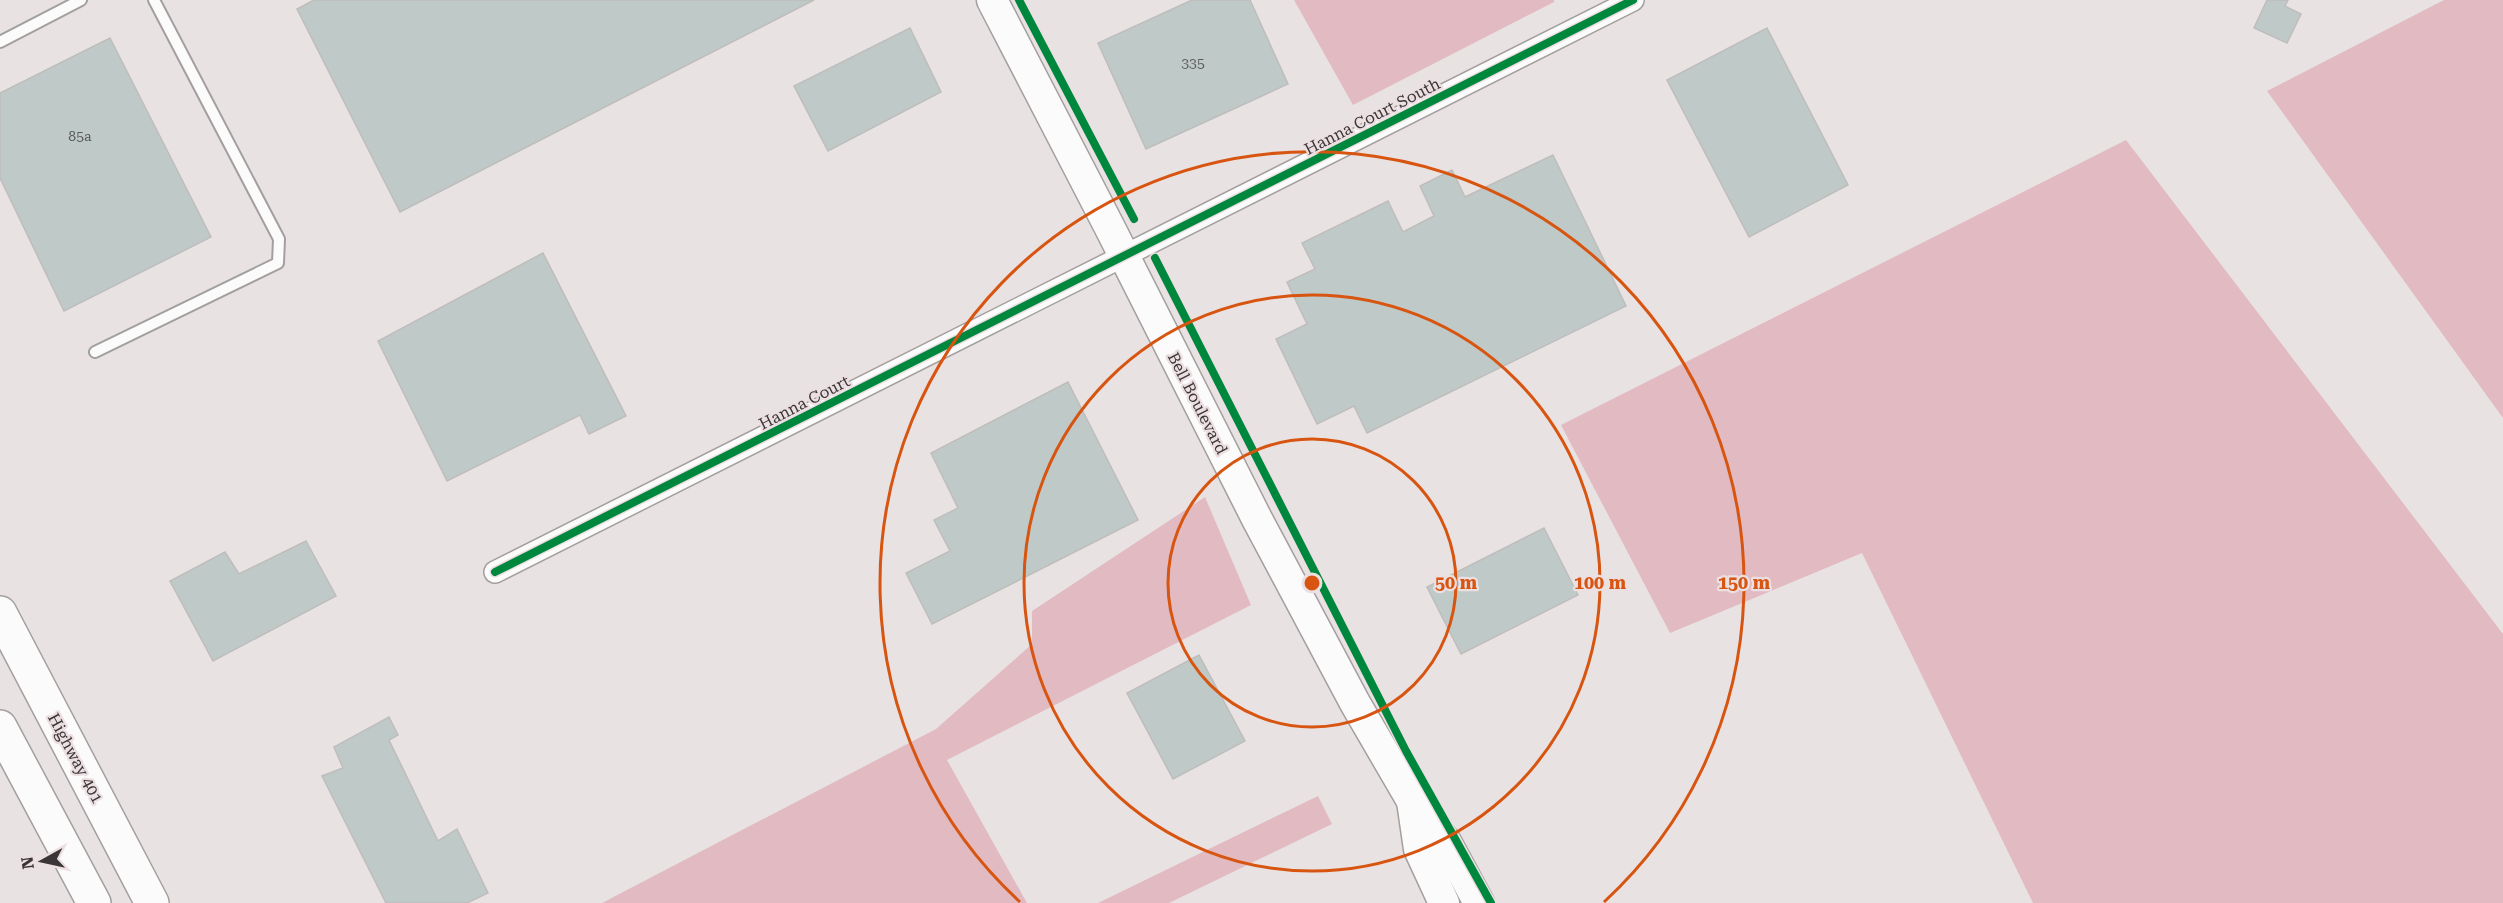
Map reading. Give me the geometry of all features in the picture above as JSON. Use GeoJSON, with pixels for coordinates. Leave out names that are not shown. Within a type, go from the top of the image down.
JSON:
{"type":"FeatureCollection","features":[{"type":"Feature","properties":{"kind":"highway","name":"Highway 401"},"geometry":{"type":"LineString","coordinates":[[0,613],[152,903]]}},
{"type":"Feature","properties":{"kind":"highway"},"geometry":{"type":"LineString","coordinates":[[0,727],[94,903]]}},
{"type":"Feature","properties":{"kind":"main road","name":"Bell Boulevard"},"geometry":{"type":"LineString","coordinates":[[992,0],[1257,519],[1355,703],[1412,801],[1446,842],[1479,903]]}},
{"type":"Feature","properties":{"kind":"main road","name":"Bell Boulevard"},"geometry":{"type":"LineString","coordinates":[[1412,801],[1419,849],[1444,903]]}},
{"type":"Feature","properties":{"kind":"street","name":"Hanna Court South"},"geometry":{"type":"LineString","coordinates":[[1124,255],[1633,0]]}},
{"type":"Feature","properties":{"kind":"street","name":"Hanna Court"},"geometry":{"type":"LineString","coordinates":[[495,572],[1124,255]]}},
{"type":"Feature","properties":{"kind":"lane"},"geometry":{"type":"LineString","coordinates":[[0,42],[81,0]]}},
{"type":"Feature","properties":{"kind":"lane"},"geometry":{"type":"LineString","coordinates":[[95,352],[278,263],[279,239],[154,0]]}},
{"type":"Feature","properties":{"kind":"shaded area"},"geometry":{"type":"Polygon","coordinates":[[[1294,0],[1554,0],[1554,2],[1353,105],[1294,0]]]}},
{"type":"Feature","properties":{"kind":"shaded area"},"geometry":{"type":"Polygon","coordinates":[[[2444,0],[2503,0],[2503,418],[2267,91],[2444,0]]]}},
{"type":"Feature","properties":{"kind":"shaded area"},"geometry":{"type":"Polygon","coordinates":[[[2126,140],[2503,634],[2503,903],[2033,903],[1862,553],[1670,633],[1561,425],[2126,140]]]}},
{"type":"Feature","properties":{"kind":"shaded area"},"geometry":{"type":"Polygon","coordinates":[[[1205,497],[1251,605],[947,760],[1027,903],[602,903],[936,729],[1032,644],[1032,611],[1205,497]]]}},
{"type":"Feature","properties":{"kind":"shaded area"},"geometry":{"type":"Polygon","coordinates":[[[1318,796],[1332,824],[1169,903],[1098,903],[1318,796]]]}},
{"type":"Feature","properties":{"kind":"building"},"geometry":{"type":"Polygon","coordinates":[[[314,0],[814,0],[400,212],[297,9],[314,0]]]}},
{"type":"Feature","properties":{"kind":"building"},"geometry":{"type":"Polygon","coordinates":[[[1192,0],[1250,0],[1288,84],[1146,149],[1098,43],[1192,0]]]}},
{"type":"Feature","properties":{"kind":"building"},"geometry":{"type":"Polygon","coordinates":[[[2267,0],[2288,0],[2285,6],[2301,14],[2287,43],[2254,28],[2267,0]]]}},
{"type":"Feature","properties":{"kind":"building"},"geometry":{"type":"Polygon","coordinates":[[[910,28],[941,92],[828,151],[794,86],[910,28]]]}},
{"type":"Feature","properties":{"kind":"building"},"geometry":{"type":"Polygon","coordinates":[[[1767,28],[1848,185],[1749,237],[1667,80],[1767,28]]]}},
{"type":"Feature","properties":{"kind":"building"},"geometry":{"type":"Polygon","coordinates":[[[110,38],[211,237],[64,311],[0,178],[0,93],[110,38]]]}},
{"type":"Feature","properties":{"kind":"building"},"geometry":{"type":"Polygon","coordinates":[[[1553,155],[1626,306],[1367,433],[1354,406],[1317,424],[1276,339],[1307,324],[1287,282],[1315,269],[1302,243],[1388,201],[1403,232],[1434,216],[1420,186],[1452,170],[1465,197],[1553,155]]]}},
{"type":"Feature","properties":{"kind":"building"},"geometry":{"type":"Polygon","coordinates":[[[543,253],[626,416],[589,434],[580,415],[447,481],[378,341],[543,253]]]}},
{"type":"Feature","properties":{"kind":"building"},"geometry":{"type":"Polygon","coordinates":[[[1068,382],[1138,520],[932,624],[906,573],[950,551],[934,520],[958,508],[931,453],[1068,382]]]}},
{"type":"Feature","properties":{"kind":"building"},"geometry":{"type":"Polygon","coordinates":[[[1544,528],[1578,595],[1461,654],[1427,587],[1544,528]]]}},
{"type":"Feature","properties":{"kind":"building"},"geometry":{"type":"Polygon","coordinates":[[[306,541],[336,596],[213,661],[170,581],[225,552],[239,574],[306,541]]]}},
{"type":"Feature","properties":{"kind":"building"},"geometry":{"type":"Polygon","coordinates":[[[1199,655],[1245,741],[1173,779],[1127,693],[1199,655]]]}},
{"type":"Feature","properties":{"kind":"building"},"geometry":{"type":"Polygon","coordinates":[[[389,717],[398,735],[389,740],[438,841],[457,829],[488,893],[467,903],[386,903],[322,776],[343,768],[334,747],[389,717]]]}},
{"type":"Feature","properties":{"kind":"cycle path"},"geometry":{"type":"LineString","coordinates":[[1019,0],[1134,219]]}},
{"type":"Feature","properties":{"kind":"cycle path"},"geometry":{"type":"LineString","coordinates":[[495,572],[1633,0]]}},
{"type":"Feature","properties":{"kind":"cycle path"},"geometry":{"type":"LineString","coordinates":[[1155,258],[1406,751],[1491,903]]}}]}
